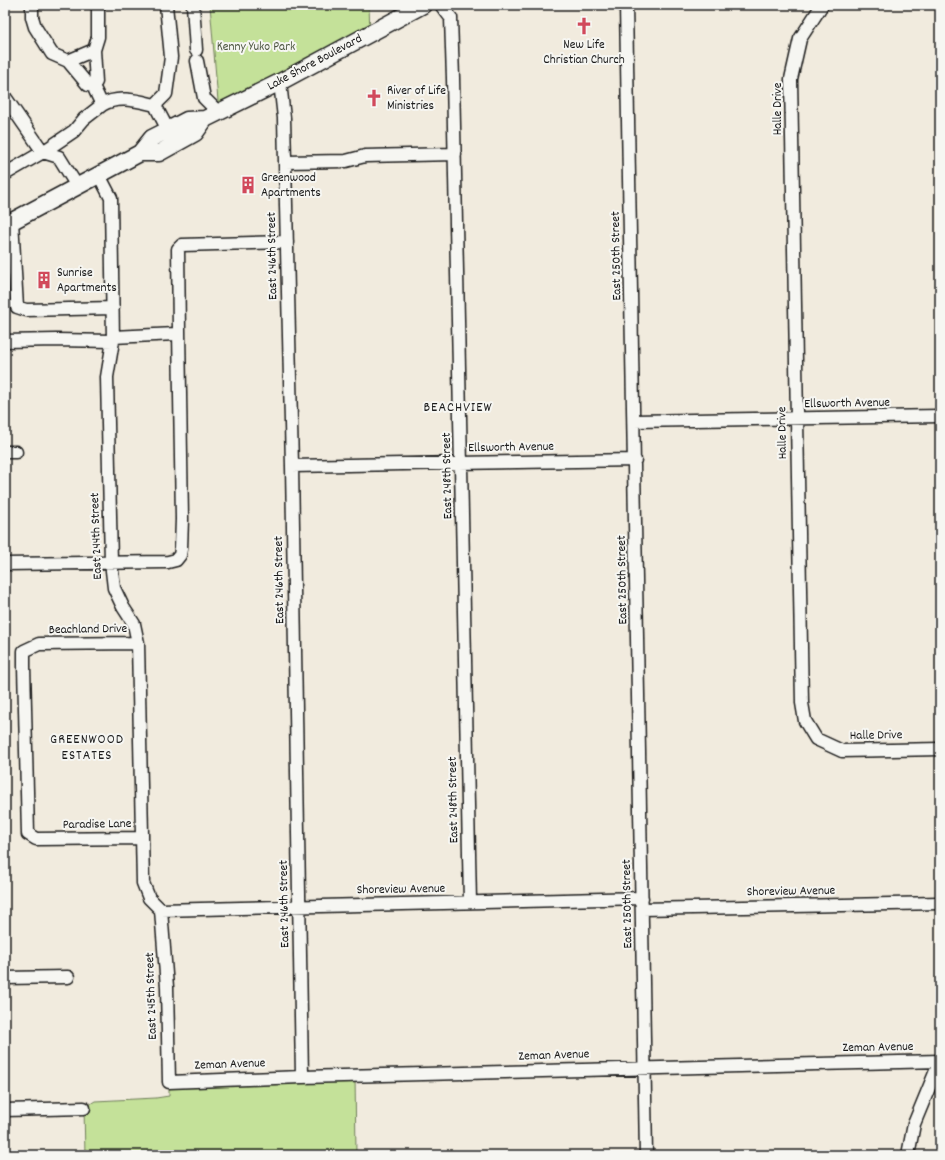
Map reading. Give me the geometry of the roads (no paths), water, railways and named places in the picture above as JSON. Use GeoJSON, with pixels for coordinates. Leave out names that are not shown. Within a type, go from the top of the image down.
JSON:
{"type":"FeatureCollection","features":[{"type":"Feature","properties":{"kind":"main road","name":"Lake Shore Boulevard"},"geometry":{"type":"LineString","coordinates":[[9,223],[140,153],[152,138],[187,120],[212,116],[280,82],[423,5]]}},
{"type":"Feature","properties":{"kind":"main road","name":"Lake Shore Boulevard"},"geometry":{"type":"LineString","coordinates":[[140,153],[159,153],[195,133],[212,116]]}},
{"type":"Feature","properties":{"kind":"street"},"geometry":{"type":"LineString","coordinates":[[32,5],[32,17],[35,27],[52,54],[68,61],[88,85],[93,86],[102,105]]}},
{"type":"Feature","properties":{"kind":"street"},"geometry":{"type":"LineString","coordinates":[[93,86],[96,82],[94,50],[98,37],[98,5]]}},
{"type":"Feature","properties":{"kind":"street"},"geometry":{"type":"LineString","coordinates":[[155,105],[166,94],[171,57],[166,5]]}},
{"type":"Feature","properties":{"kind":"street"},"geometry":{"type":"LineString","coordinates":[[193,5],[197,56],[204,98],[212,116]]}},
{"type":"Feature","properties":{"kind":"street","name":"East 248th Street"},"geometry":{"type":"LineString","coordinates":[[441,5],[451,18],[470,902]]}},
{"type":"Feature","properties":{"kind":"street","name":"East 250th Street"},"geometry":{"type":"LineString","coordinates":[[626,5],[646,1155]]}},
{"type":"Feature","properties":{"kind":"street","name":"Halle Drive"},"geometry":{"type":"LineString","coordinates":[[822,5],[800,39],[791,79],[802,703],[805,721],[816,738],[842,751],[940,749]]}},
{"type":"Feature","properties":{"kind":"street"},"geometry":{"type":"LineString","coordinates":[[68,61],[94,50]]}},
{"type":"Feature","properties":{"kind":"street","name":"East 246th Street"},"geometry":{"type":"LineString","coordinates":[[280,82],[284,118],[292,466],[302,1077]]}},
{"type":"Feature","properties":{"kind":"street"},"geometry":{"type":"LineString","coordinates":[[5,97],[43,152],[59,157],[77,186]]}},
{"type":"Feature","properties":{"kind":"street"},"geometry":{"type":"LineString","coordinates":[[5,174],[43,152],[74,131],[84,120],[107,102],[122,100],[137,101],[155,105],[168,130]]}},
{"type":"Feature","properties":{"kind":"street"},"geometry":{"type":"LineString","coordinates":[[285,162],[346,161],[365,156],[455,154]]}},
{"type":"Feature","properties":{"kind":"street","name":"East 244th Street"},"geometry":{"type":"LineString","coordinates":[[99,175],[111,198],[113,339],[107,377],[111,562],[114,588],[123,607],[134,624],[138,643],[143,883],[149,898],[161,910]]}},
{"type":"Feature","properties":{"kind":"street"},"geometry":{"type":"LineString","coordinates":[[9,223],[17,307],[26,310],[113,308]]}},
{"type":"Feature","properties":{"kind":"street"},"geometry":{"type":"LineString","coordinates":[[5,564],[168,562],[176,560],[180,555],[182,520],[178,249],[182,245],[287,242]]}},
{"type":"Feature","properties":{"kind":"street"},"geometry":{"type":"LineString","coordinates":[[5,341],[113,339],[176,334],[179,331]]}},
{"type":"Feature","properties":{"kind":"street","name":"Ellsworth Avenue"},"geometry":{"type":"LineString","coordinates":[[634,421],[940,416]]}},
{"type":"Feature","properties":{"kind":"street","name":"Ellsworth Avenue"},"geometry":{"type":"LineString","coordinates":[[292,466],[635,460]]}},
{"type":"Feature","properties":{"kind":"street","name":"Beachland Drive"},"geometry":{"type":"LineString","coordinates":[[39,644],[138,643]]}},
{"type":"Feature","properties":{"kind":"street","name":"Paradise Lane"},"geometry":{"type":"LineString","coordinates":[[39,644],[24,652],[28,834],[36,839],[54,840],[142,838]]}},
{"type":"Feature","properties":{"kind":"street","name":"Shoreview Avenue"},"geometry":{"type":"LineString","coordinates":[[161,910],[470,902],[940,903]]}},
{"type":"Feature","properties":{"kind":"street","name":"East 245th Street"},"geometry":{"type":"LineString","coordinates":[[161,910],[167,987],[169,1082]]}},
{"type":"Feature","properties":{"kind":"street"},"geometry":{"type":"LineString","coordinates":[[5,978],[68,977]]}},
{"type":"Feature","properties":{"kind":"street"},"geometry":{"type":"LineString","coordinates":[[908,1155],[914,1124],[940,1061]]}},
{"type":"Feature","properties":{"kind":"street","name":"Zeman Avenue"},"geometry":{"type":"LineString","coordinates":[[169,1082],[302,1077],[940,1061]]}},
{"type":"Feature","properties":{"kind":"street"},"geometry":{"type":"LineString","coordinates":[[5,1110],[84,1108]]}},
{"type":"Feature","properties":{"kind":"place","name":"New Life Christian Church"},"geometry":{"type":"Point","coordinates":[584,26]}},
{"type":"Feature","properties":{"kind":"place","name":"River of Life Ministries"},"geometry":{"type":"Point","coordinates":[374,98]}},
{"type":"Feature","properties":{"kind":"place","name":"Greenwood Apartments"},"geometry":{"type":"Point","coordinates":[248,185]}},
{"type":"Feature","properties":{"kind":"place","name":"Sunrise Apartments"},"geometry":{"type":"Point","coordinates":[44,280]}},
{"type":"Feature","properties":{"kind":"district","name":"BEACHVIEW"},"geometry":{"type":"Point","coordinates":[458,408]}},
{"type":"Feature","properties":{"kind":"district","name":"GREENWOOD ESTATES"},"geometry":{"type":"Point","coordinates":[87,748]}},
{"type":"Feature","properties":{"kind":"park label","name":"Kenny Yuko Park"},"geometry":{"type":"Point","coordinates":[256,47]}}]}
